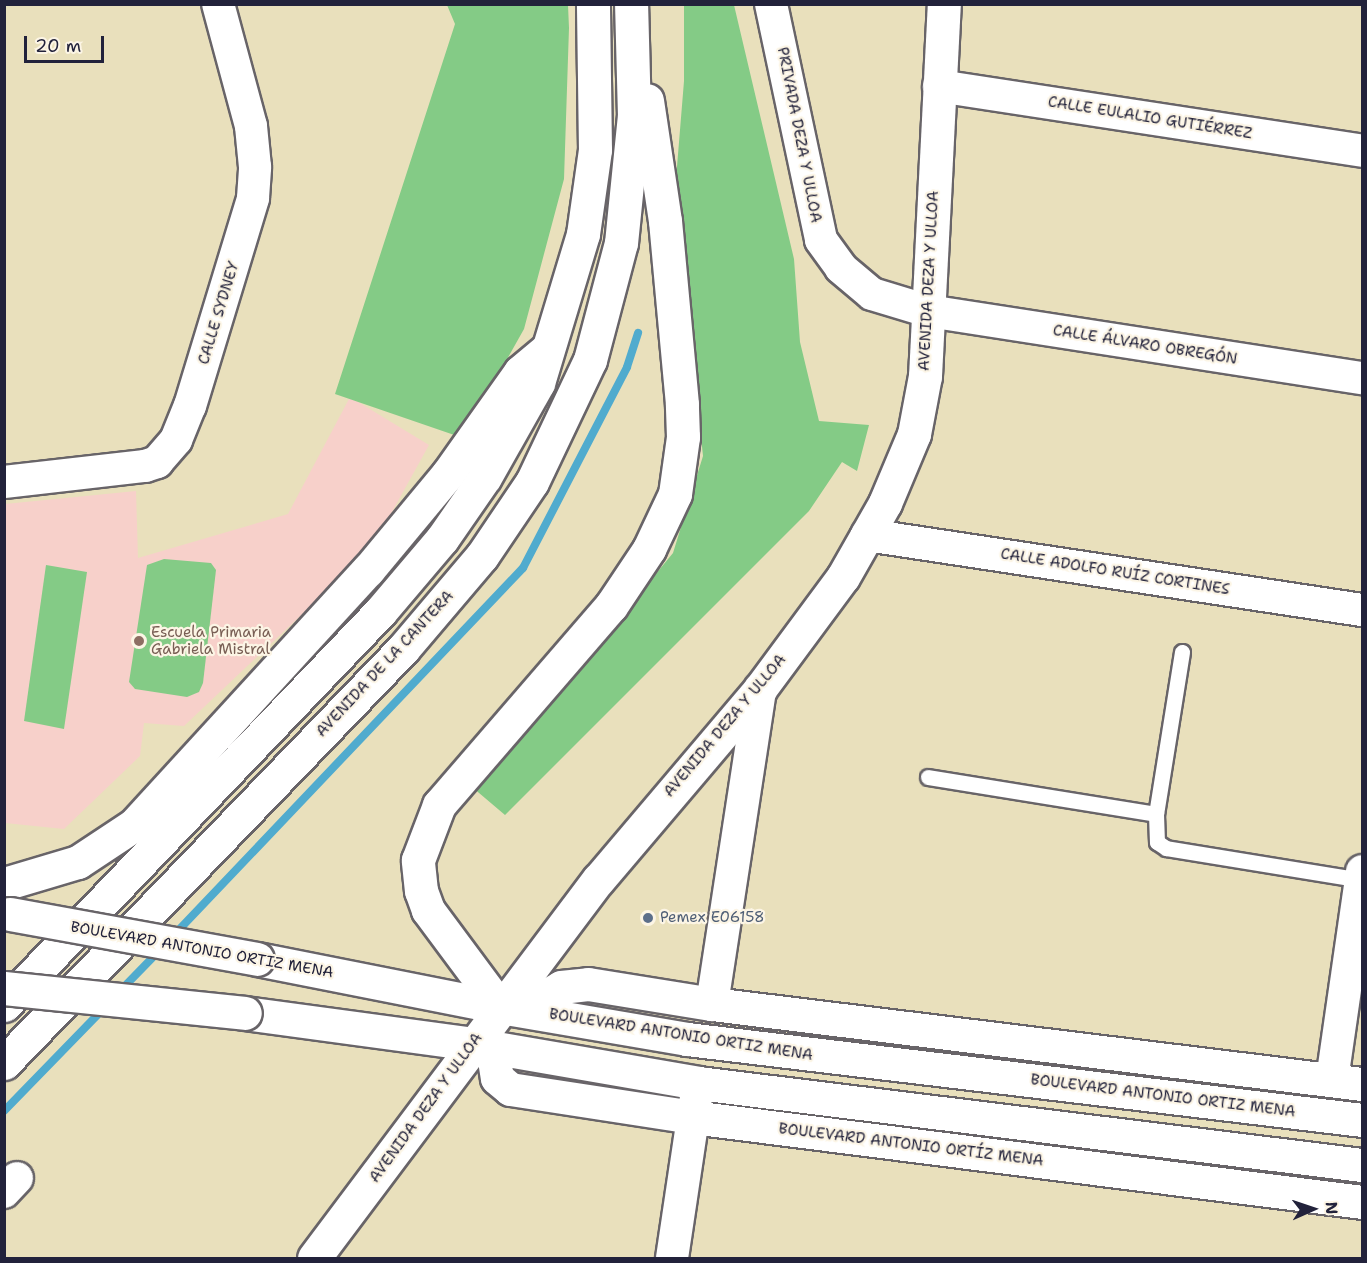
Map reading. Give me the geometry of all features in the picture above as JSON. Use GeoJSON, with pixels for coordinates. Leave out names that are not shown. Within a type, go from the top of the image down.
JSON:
{"type":"FeatureCollection","features":[{"type":"Feature","properties":{"kind":"main road"},"geometry":{"type":"LineString","coordinates":[[4,1005],[380,612],[442,539],[485,477],[520,418],[552,345],[591,192],[597,73],[593,4]]}},
{"type":"Feature","properties":{"kind":"main road","name":"AVENIDA DE LA CANTERA"},"geometry":{"type":"LineString","coordinates":[[4,1063],[402,649],[482,555],[532,482],[590,360],[609,302],[621,243],[629,174],[634,41],[631,4]]}},
{"type":"Feature","properties":{"kind":"main road","name":"AVENIDA DEZA Y ULLOA"},"geometry":{"type":"LineString","coordinates":[[314,1258],[483,1046],[662,800],[760,689],[843,577],[900,472],[916,425],[925,375],[944,4]]}},
{"type":"Feature","properties":{"kind":"main road"},"geometry":{"type":"LineString","coordinates":[[634,41],[665,221],[682,404],[681,470],[665,520],[633,576],[611,606],[456,781],[439,805],[421,847],[418,875],[428,910],[511,1009],[572,984],[712,1004],[1347,1082]]}},
{"type":"Feature","properties":{"kind":"main road"},"geometry":{"type":"LineString","coordinates":[[6,904],[78,862],[134,825],[368,570],[447,476],[520,372],[552,345]]}},
{"type":"Feature","properties":{"kind":"main road","name":"BOULEVARD ANTONIO ORTIZ MENA"},"geometry":{"type":"LineString","coordinates":[[6,904],[257,959],[511,1009],[800,1054],[1362,1120]]}},
{"type":"Feature","properties":{"kind":"main road"},"geometry":{"type":"LineString","coordinates":[[4,988],[245,1013],[483,1046],[698,1083],[1362,1166]]}},
{"type":"Feature","properties":{"kind":"main road","name":"BOULEVARD ANTONIO ORTÍZ MENA"},"geometry":{"type":"LineString","coordinates":[[483,1046],[496,1078],[510,1089],[692,1117],[1362,1202]]}},
{"type":"Feature","properties":{"kind":"main road"},"geometry":{"type":"LineString","coordinates":[[1104,1088],[1109,1052]]}},
{"type":"Feature","properties":{"kind":"street","name":"CALLE SYDNEY"},"geometry":{"type":"LineString","coordinates":[[4,482],[145,466],[157,462],[176,440],[190,406],[253,198],[251,126],[218,4]]}},
{"type":"Feature","properties":{"kind":"street","name":"PRIVADA DEZA Y ULLOA"},"geometry":{"type":"LineString","coordinates":[[771,4],[798,120],[817,227],[826,251],[872,294],[928,311]]}},
{"type":"Feature","properties":{"kind":"street","name":"CALLE EULALIO GUTIÉRREZ"},"geometry":{"type":"LineString","coordinates":[[939,86],[1362,151]]}},
{"type":"Feature","properties":{"kind":"street","name":"CALLE ÁLVARO OBREGÓN"},"geometry":{"type":"LineString","coordinates":[[928,311],[1362,378]]}},
{"type":"Feature","properties":{"kind":"street","name":"CALLE ADOLFO RUÍZ CORTINES"},"geometry":{"type":"LineString","coordinates":[[867,535],[1362,610]]}},
{"type":"Feature","properties":{"kind":"street"},"geometry":{"type":"LineString","coordinates":[[712,1004],[760,689]]}},
{"type":"Feature","properties":{"kind":"street"},"geometry":{"type":"LineString","coordinates":[[1347,1082],[1362,876]]}},
{"type":"Feature","properties":{"kind":"street"},"geometry":{"type":"LineString","coordinates":[[672,1258],[698,1083]]}},
{"type":"Feature","properties":{"kind":"lane"},"geometry":{"type":"LineString","coordinates":[[1182,652],[1154,837],[1166,848],[1362,876]]}},
{"type":"Feature","properties":{"kind":"lane"},"geometry":{"type":"LineString","coordinates":[[928,777],[1156,814]]}},
{"type":"Feature","properties":{"kind":"shaded area","name":"Escuela Primaria Gabriela Mistral"},"geometry":{"type":"Polygon","coordinates":[[[350,397],[429,445],[372,548],[184,726],[144,723],[140,756],[64,829],[5,823],[5,504],[136,491],[138,558],[288,514],[350,397]]]}},
{"type":"Feature","properties":{"kind":"green space"},"geometry":{"type":"Polygon","coordinates":[[[447,5],[568,5],[569,28],[564,179],[524,329],[463,438],[335,394],[455,24],[447,5]]]}},
{"type":"Feature","properties":{"kind":"green space"},"geometry":{"type":"Polygon","coordinates":[[[684,5],[734,5],[794,259],[800,342],[819,421],[869,425],[857,471],[842,462],[809,511],[505,815],[472,787],[567,682],[673,553],[703,456],[675,191],[684,81],[684,5]]]}},
{"type":"Feature","properties":{"kind":"green space"},"geometry":{"type":"Polygon","coordinates":[[[164,559],[211,563],[216,570],[203,683],[199,692],[187,697],[135,689],[129,682],[147,565],[164,559]]]}},
{"type":"Feature","properties":{"kind":"green space"},"geometry":{"type":"Polygon","coordinates":[[[46,565],[87,572],[64,729],[24,721],[46,565]]]}},
{"type":"Feature","properties":{"kind":"waterway"},"geometry":{"type":"LineString","coordinates":[[173,936],[523,568],[627,367],[638,333]]}},
{"type":"Feature","properties":{"kind":"waterway"},"geometry":{"type":"LineString","coordinates":[[119,992],[160,950]]}},
{"type":"Feature","properties":{"kind":"waterway"},"geometry":{"type":"LineString","coordinates":[[4,1111],[106,1006]]}},
{"type":"Feature","properties":{"kind":"place","name":"Escuela Primaria Gabriela Mistral"},"geometry":{"type":"Point","coordinates":[139,641]}},
{"type":"Feature","properties":{"kind":"place","name":"Pemex E06158"},"geometry":{"type":"Point","coordinates":[648,918]}}]}
